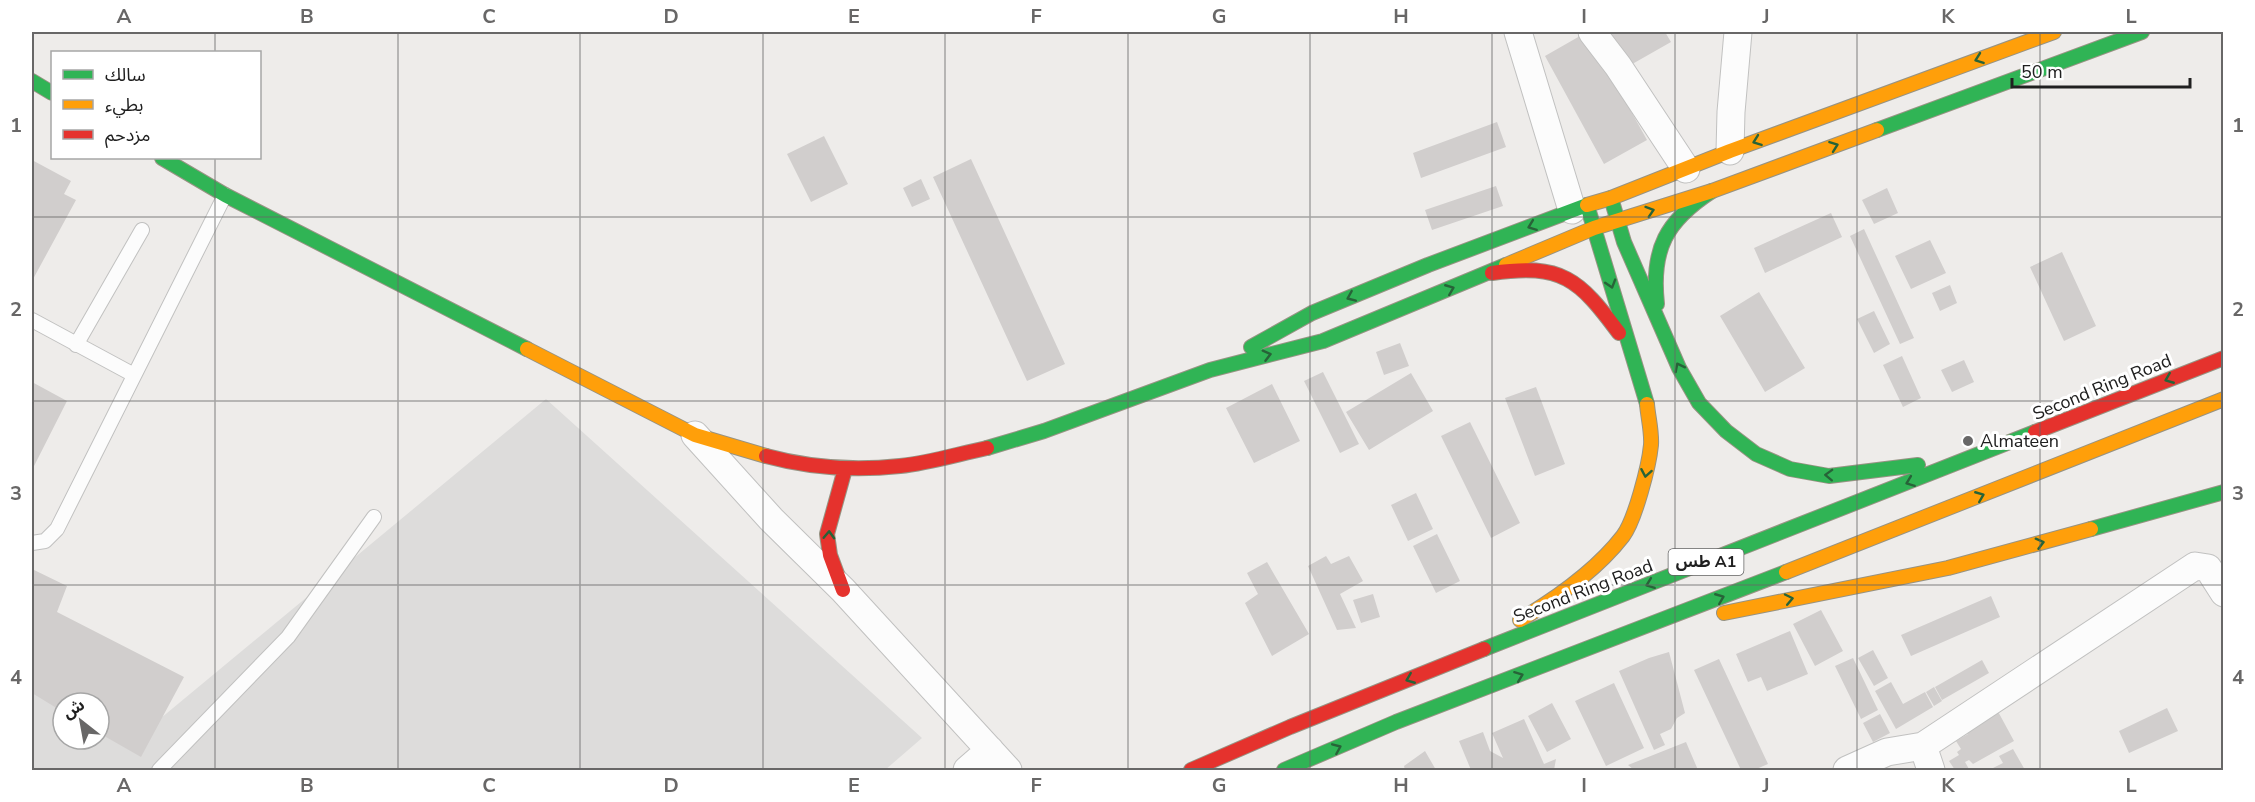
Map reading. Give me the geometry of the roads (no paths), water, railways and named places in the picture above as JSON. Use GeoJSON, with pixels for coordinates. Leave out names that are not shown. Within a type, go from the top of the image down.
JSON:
{"type":"FeatureCollection","features":[{"type":"Feature","properties":{"kind":"main road"},"geometry":{"type":"LineString","coordinates":[[1210,370],[1312,313],[1428,265],[2054,32]]}},
{"type":"Feature","properties":{"kind":"main road"},"geometry":{"type":"LineString","coordinates":[[164,159],[225,195],[695,435],[800,465],[845,469],[901,466],[990,447],[1044,431],[1210,370],[1323,341],[1492,273],[1594,228],[1712,191],[2142,32]]}},
{"type":"Feature","properties":{"kind":"main road"},"geometry":{"type":"LineString","coordinates":[[32,81],[51,92]]}},
{"type":"Feature","properties":{"kind":"main road"},"geometry":{"type":"LineString","coordinates":[[1661,330],[1655,287],[1656,262],[1665,236],[1682,212],[1712,191]]}},
{"type":"Feature","properties":{"kind":"main road"},"geometry":{"type":"LineString","coordinates":[[1611,198],[1624,243],[1679,368],[1699,403],[1726,432],[1756,454],[1790,469],[1829,476],[1970,458]]}},
{"type":"Feature","properties":{"kind":"main road"},"geometry":{"type":"LineString","coordinates":[[1444,665],[1539,609],[1584,576],[1624,535],[1643,488],[1651,444],[1646,398],[1594,228],[1579,208]]}},
{"type":"Feature","properties":{"kind":"main road"},"geometry":{"type":"LineString","coordinates":[[1492,273],[1534,269],[1557,273],[1578,285],[1597,304],[1630,348]]}},
{"type":"Feature","properties":{"kind":"main road","name":"Second Ring Road"},"geometry":{"type":"LineString","coordinates":[[1191,771],[1290,727],[1444,665],[2223,358]]}},
{"type":"Feature","properties":{"kind":"main road","name":"طس A1"},"geometry":{"type":"LineString","coordinates":[[1284,771],[1396,722],[1629,634],[2223,399]]}},
{"type":"Feature","properties":{"kind":"main road"},"geometry":{"type":"LineString","coordinates":[[843,591],[830,555],[826,534],[845,469]]}},
{"type":"Feature","properties":{"kind":"main road"},"geometry":{"type":"LineString","coordinates":[[1629,634],[1794,598],[1948,568],[2223,492]]}},
{"type":"Feature","properties":{"kind":"street"},"geometry":{"type":"LineString","coordinates":[[1518,32],[1579,208]]}},
{"type":"Feature","properties":{"kind":"street"},"geometry":{"type":"LineString","coordinates":[[1592,32],[1618,66],[1686,169]]}},
{"type":"Feature","properties":{"kind":"street"},"geometry":{"type":"LineString","coordinates":[[1730,151],[1738,32]]}},
{"type":"Feature","properties":{"kind":"street"},"geometry":{"type":"LineString","coordinates":[[695,435],[771,519],[843,591],[999,760],[967,771]]}},
{"type":"Feature","properties":{"kind":"street"},"geometry":{"type":"LineString","coordinates":[[1847,771],[1887,752],[1927,758],[2194,566],[2208,568],[2223,593]]}},
{"type":"Feature","properties":{"kind":"lane"},"geometry":{"type":"LineString","coordinates":[[32,543],[45,541],[57,529],[225,195]]}},
{"type":"Feature","properties":{"kind":"lane"},"geometry":{"type":"LineString","coordinates":[[76,345],[142,230]]}},
{"type":"Feature","properties":{"kind":"lane"},"geometry":{"type":"LineString","coordinates":[[32,320],[134,375]]}},
{"type":"Feature","properties":{"kind":"lane"},"geometry":{"type":"LineString","coordinates":[[159,771],[288,637],[374,517]]}},
{"type":"Feature","properties":{"kind":"place","name":"Almateen"},"geometry":{"type":"Point","coordinates":[1968,441]}}]}
